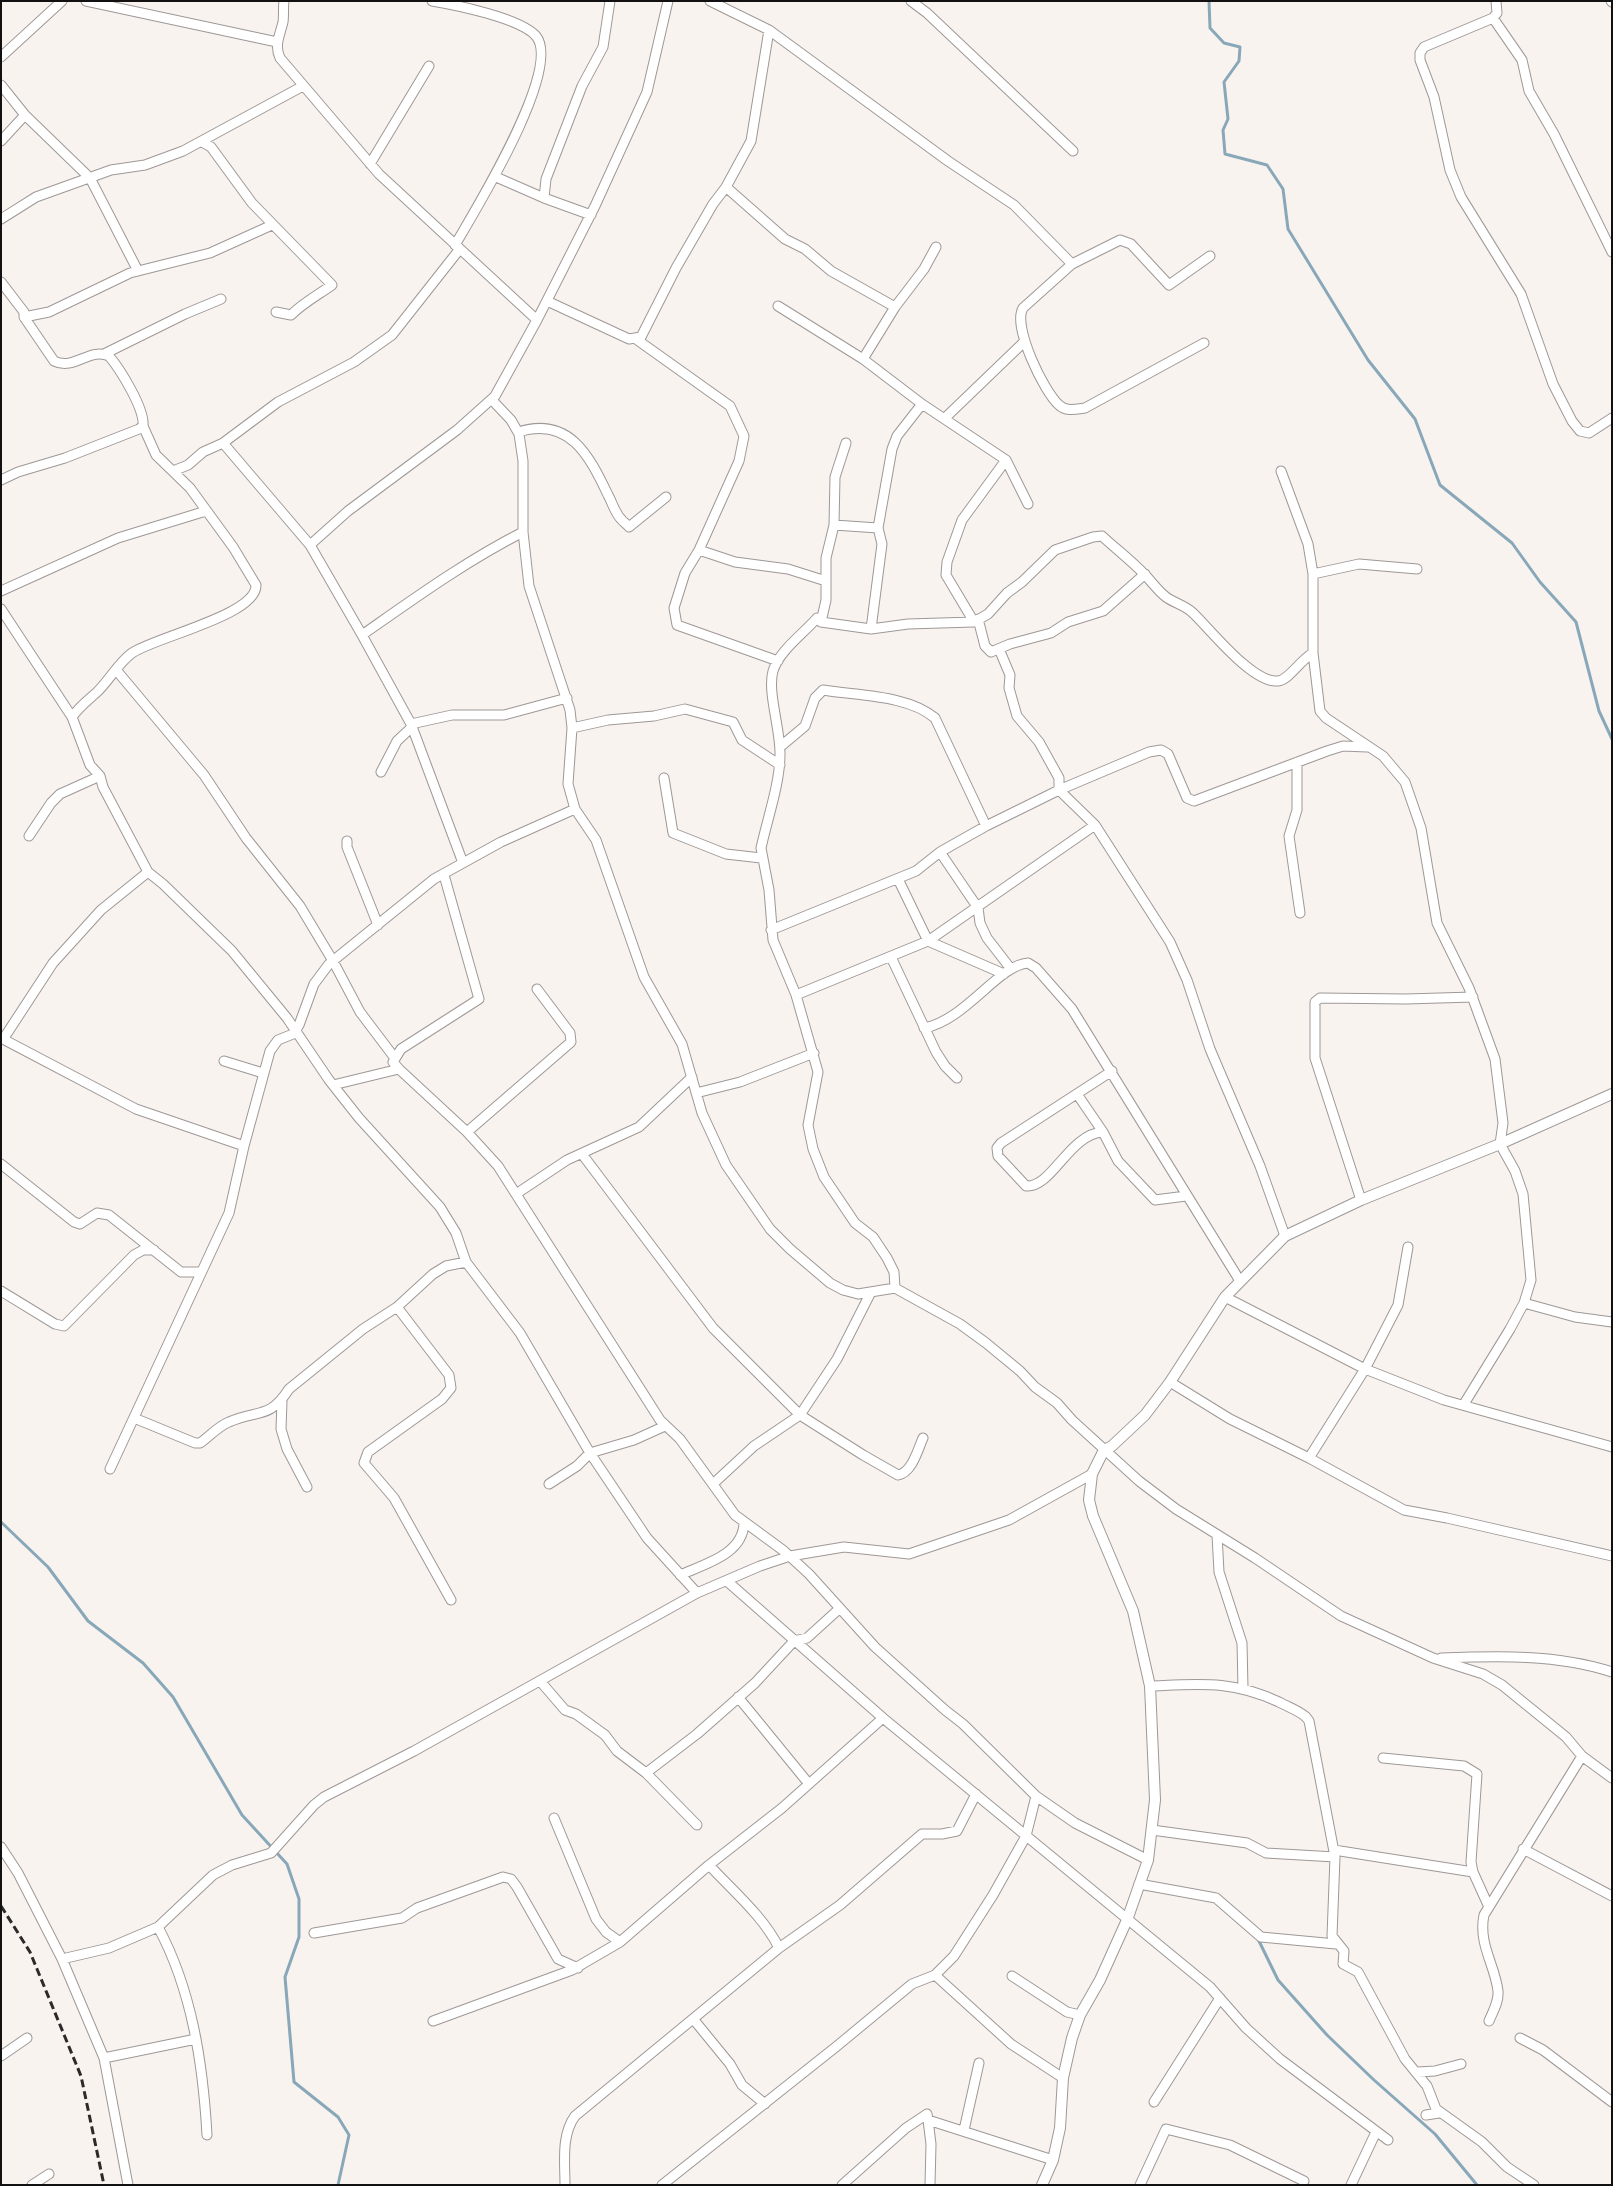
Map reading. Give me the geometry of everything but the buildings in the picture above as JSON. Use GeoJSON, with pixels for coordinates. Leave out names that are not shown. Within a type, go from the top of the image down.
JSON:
{"type":"FeatureCollection","features":[{"type":"Feature","properties":{"kind":"street"},"geometry":{"type":"LineString","coordinates":[[1,57],[62,1]]}},
{"type":"Feature","properties":{"kind":"street"},"geometry":{"type":"LineString","coordinates":[[86,1],[277,42]]}},
{"type":"Feature","properties":{"kind":"street"},"geometry":{"type":"LineString","coordinates":[[284,1],[283,21],[277,42],[277,52],[280,58],[370,164],[457,247],[538,320]]}},
{"type":"Feature","properties":{"kind":"street"},"geometry":{"type":"LineString","coordinates":[[173,471],[188,465],[203,452],[223,443],[278,402],[354,362],[392,335],[457,247],[496,177],[513,144],[539,72],[541,58],[540,43],[527,30],[477,10],[447,2],[432,1]]}},
{"type":"Feature","properties":{"kind":"street"},"geometry":{"type":"LineString","coordinates":[[544,198],[546,179],[582,86],[603,47],[610,1]]}},
{"type":"Feature","properties":{"kind":"street"},"geometry":{"type":"LineString","coordinates":[[310,545],[348,511],[456,430],[492,400],[538,320],[591,215],[647,92],[668,1]]}},
{"type":"Feature","properties":{"kind":"street"},"geometry":{"type":"LineString","coordinates":[[710,1],[769,30],[940,155],[1014,205],[1072,264]]}},
{"type":"Feature","properties":{"kind":"street"},"geometry":{"type":"LineString","coordinates":[[911,1],[927,13],[1073,151]]}},
{"type":"Feature","properties":{"kind":"street"},"geometry":{"type":"LineString","coordinates":[[1496,1],[1497,13],[1493,18],[1429,45],[1420,53],[1420,60],[1438,114],[1450,170],[1461,196],[1521,294],[1553,384],[1572,421],[1580,431],[1589,433],[1612,418]]}},
{"type":"Feature","properties":{"kind":"street"},"geometry":{"type":"LineString","coordinates":[[1493,18],[1522,60],[1529,91],[1554,134],[1612,252]]}},
{"type":"Feature","properties":{"kind":"street"},"geometry":{"type":"LineString","coordinates":[[636,339],[643,334],[676,268],[713,204],[726,187],[751,141],[769,30]]}},
{"type":"Feature","properties":{"kind":"street"},"geometry":{"type":"LineString","coordinates":[[370,164],[429,66]]}},
{"type":"Feature","properties":{"kind":"street"},"geometry":{"type":"LineString","coordinates":[[1,85],[25,115],[90,178],[138,271]]}},
{"type":"Feature","properties":{"kind":"street"},"geometry":{"type":"LineString","coordinates":[[1,219],[36,198],[111,170],[145,165],[202,142],[303,86]]}},
{"type":"Feature","properties":{"kind":"street"},"geometry":{"type":"LineString","coordinates":[[1,141],[25,115]]}},
{"type":"Feature","properties":{"kind":"street"},"geometry":{"type":"LineString","coordinates":[[202,142],[211,146],[252,203],[332,285],[316,298],[300,306],[289,316],[276,312]]}},
{"type":"Feature","properties":{"kind":"street"},"geometry":{"type":"LineString","coordinates":[[496,177],[544,198],[591,215]]}},
{"type":"Feature","properties":{"kind":"street"},"geometry":{"type":"LineString","coordinates":[[726,187],[786,239],[805,249],[831,271],[895,308]]}},
{"type":"Feature","properties":{"kind":"street"},"geometry":{"type":"LineString","coordinates":[[24,317],[49,312],[130,273],[201,257],[272,224]]}},
{"type":"Feature","properties":{"kind":"street"},"geometry":{"type":"LineString","coordinates":[[1204,343],[1086,408],[1072,410],[1059,405],[1024,342],[1021,312],[1072,264],[1124,240],[1131,244],[1169,285],[1210,256]]}},
{"type":"Feature","properties":{"kind":"street"},"geometry":{"type":"LineString","coordinates":[[863,359],[895,308],[924,269],[936,247]]}},
{"type":"Feature","properties":{"kind":"street"},"geometry":{"type":"LineString","coordinates":[[1,282],[24,312],[24,317],[49,355],[61,365],[69,365],[104,354],[185,314],[221,299]]}},
{"type":"Feature","properties":{"kind":"street"},"geometry":{"type":"LineString","coordinates":[[547,301],[629,339],[636,339],[730,406],[744,436],[739,461],[699,550],[685,573],[674,608],[677,625],[778,661]]}},
{"type":"Feature","properties":{"kind":"street"},"geometry":{"type":"LineString","coordinates":[[778,306],[863,359],[922,404],[1006,460],[1028,504]]}},
{"type":"Feature","properties":{"kind":"street"},"geometry":{"type":"LineString","coordinates":[[945,418],[1024,342]]}},
{"type":"Feature","properties":{"kind":"street"},"geometry":{"type":"LineString","coordinates":[[72,717],[80,706],[96,693],[136,651],[231,612],[255,595],[256,585],[190,488],[156,455],[143,426],[144,418],[131,391],[114,362],[104,354]]}},
{"type":"Feature","properties":{"kind":"street"},"geometry":{"type":"LineString","coordinates":[[492,400],[511,420],[518,432],[523,461],[523,532],[532,601],[567,698],[572,728],[568,784],[575,809],[596,840],[644,977],[678,1033],[702,1113],[726,1165],[770,1229],[802,1260],[830,1283],[843,1290],[858,1294],[870,1294],[895,1288],[960,1324],[986,1343],[1057,1403],[1072,1420],[1139,1481],[1217,1535],[1341,1616],[1433,1658],[1483,1674],[1502,1685],[1566,1737],[1582,1756],[1612,1778]]}},
{"type":"Feature","properties":{"kind":"street"},"geometry":{"type":"LineString","coordinates":[[871,629],[882,544],[878,528],[892,449],[897,436],[922,404]]}},
{"type":"Feature","properties":{"kind":"street"},"geometry":{"type":"LineString","coordinates":[[1,480],[18,472],[65,458],[143,426]]}},
{"type":"Feature","properties":{"kind":"street"},"geometry":{"type":"LineString","coordinates":[[518,432],[531,428],[545,429],[575,440],[602,483],[620,519],[629,527],[666,497]]}},
{"type":"Feature","properties":{"kind":"street"},"geometry":{"type":"LineString","coordinates":[[223,443],[310,545],[362,635],[412,725],[463,863]]}},
{"type":"Feature","properties":{"kind":"street"},"geometry":{"type":"LineString","coordinates":[[821,622],[826,600],[828,546],[834,525],[835,477],[846,443]]}},
{"type":"Feature","properties":{"kind":"street"},"geometry":{"type":"LineString","coordinates":[[1006,460],[962,520],[947,562],[946,575],[976,620],[985,646],[991,652],[1010,644],[1052,633],[1068,622],[1102,610],[1145,574]]}},
{"type":"Feature","properties":{"kind":"street"},"geometry":{"type":"LineString","coordinates":[[1281,472],[1308,544],[1313,574],[1313,653],[1320,711],[1326,718],[1383,756],[1405,782],[1421,828],[1437,923],[1473,997],[1495,1059],[1502,1123],[1500,1144],[1515,1170],[1523,1194],[1526,1210],[1526,1245],[1531,1280],[1524,1303],[1464,1404]]}},
{"type":"Feature","properties":{"kind":"street"},"geometry":{"type":"LineString","coordinates":[[1,591],[118,538],[206,511]]}},
{"type":"Feature","properties":{"kind":"street"},"geometry":{"type":"LineString","coordinates":[[834,525],[878,528]]}},
{"type":"Feature","properties":{"kind":"street"},"geometry":{"type":"LineString","coordinates":[[362,635],[446,577],[490,549],[523,532]]}},
{"type":"Feature","properties":{"kind":"street"},"geometry":{"type":"LineString","coordinates":[[895,1288],[894,1272],[887,1258],[873,1237],[855,1222],[824,1177],[813,1150],[808,1125],[817,1082],[814,1053],[796,995],[773,940],[771,930],[768,890],[761,858],[761,848],[780,765],[780,747],[772,684],[773,671],[778,661],[817,618],[821,622],[871,629],[908,624],[976,620],[988,614],[1007,593],[1022,582],[1055,550],[1093,537],[1102,536],[1145,574],[1166,597],[1191,611],[1228,651],[1264,678],[1275,682],[1282,680],[1289,676],[1301,661],[1313,653]]}},
{"type":"Feature","properties":{"kind":"street"},"geometry":{"type":"LineString","coordinates":[[699,550],[735,562],[781,567],[826,581]]}},
{"type":"Feature","properties":{"kind":"street"},"geometry":{"type":"LineString","coordinates":[[1313,574],[1359,564],[1417,569]]}},
{"type":"Feature","properties":{"kind":"street"},"geometry":{"type":"LineString","coordinates":[[1,609],[72,717],[90,765],[100,776],[103,787],[148,872],[163,884],[232,951],[296,1029],[333,1085],[359,1118],[440,1207],[456,1233],[466,1262],[520,1333],[590,1453],[647,1538],[696,1593]]}},
{"type":"Feature","properties":{"kind":"street"},"geometry":{"type":"LineString","coordinates":[[999,649],[1010,675],[1009,688],[1017,716],[1040,742],[1059,778],[1059,790],[1095,825],[1170,942],[1187,980],[1210,1049],[1260,1166],[1285,1236]]}},
{"type":"Feature","properties":{"kind":"street"},"geometry":{"type":"LineString","coordinates":[[117,671],[204,775],[246,838],[300,906],[334,961],[360,1012],[394,1057]]}},
{"type":"Feature","properties":{"kind":"street"},"geometry":{"type":"LineString","coordinates":[[780,747],[805,726],[815,698],[823,690],[903,700],[925,709],[935,718],[986,826]]}},
{"type":"Feature","properties":{"kind":"street"},"geometry":{"type":"LineString","coordinates":[[380,772],[397,741],[412,725],[458,715],[504,715],[567,698]]}},
{"type":"Feature","properties":{"kind":"street"},"geometry":{"type":"LineString","coordinates":[[572,728],[608,720],[654,716],[685,709],[734,722],[742,740],[780,765]]}},
{"type":"Feature","properties":{"kind":"street"},"geometry":{"type":"LineString","coordinates":[[771,930],[898,879],[927,865],[940,852],[986,826],[1059,790],[1150,752],[1161,750],[1168,754],[1187,798],[1194,802],[1343,746],[1368,747]]}},
{"type":"Feature","properties":{"kind":"street"},"geometry":{"type":"LineString","coordinates":[[1297,762],[1297,810],[1289,836],[1300,913]]}},
{"type":"Feature","properties":{"kind":"street"},"geometry":{"type":"LineString","coordinates":[[29,836],[51,803],[60,794],[100,776]]}},
{"type":"Feature","properties":{"kind":"street"},"geometry":{"type":"LineString","coordinates":[[664,778],[673,833],[726,854],[761,858]]}},
{"type":"Feature","properties":{"kind":"street"},"geometry":{"type":"LineString","coordinates":[[110,1469],[229,1213],[263,1073],[274,1044],[283,1037],[292,1034],[296,1029],[314,984],[321,974],[334,961],[434,879],[501,842],[575,809]]}},
{"type":"Feature","properties":{"kind":"street"},"geometry":{"type":"LineString","coordinates":[[796,995],[928,941],[1095,825]]}},
{"type":"Feature","properties":{"kind":"street"},"geometry":{"type":"LineString","coordinates":[[347,841],[347,847],[355,871],[378,925]]}},
{"type":"Feature","properties":{"kind":"street"},"geometry":{"type":"LineString","coordinates":[[940,852],[978,908],[980,923],[986,938],[1008,972]]}},
{"type":"Feature","properties":{"kind":"street"},"geometry":{"type":"LineString","coordinates":[[148,872],[101,910],[53,963],[2,1038],[136,1109],[244,1146]]}},
{"type":"Feature","properties":{"kind":"street"},"geometry":{"type":"LineString","coordinates":[[444,875],[479,999],[401,1049],[394,1057],[393,1062],[467,1132],[498,1166],[630,1375],[665,1426],[680,1439],[732,1510],[744,1522],[790,1556],[809,1574],[875,1647],[963,1724],[1036,1796],[1075,1823],[1148,1860]]}},
{"type":"Feature","properties":{"kind":"street"},"geometry":{"type":"LineString","coordinates":[[898,879],[928,941],[1008,972]]}},
{"type":"Feature","properties":{"kind":"street"},"geometry":{"type":"LineString","coordinates":[[891,957],[924,1028],[945,1066],[957,1078]]}},
{"type":"Feature","properties":{"kind":"street"},"geometry":{"type":"LineString","coordinates":[[924,1028],[950,1019],[1008,972],[1028,963],[1036,968],[1072,1009],[1240,1281]]}},
{"type":"Feature","properties":{"kind":"street"},"geometry":{"type":"LineString","coordinates":[[467,1132],[571,1042],[570,1033],[536,989]]}},
{"type":"Feature","properties":{"kind":"street"},"geometry":{"type":"LineString","coordinates":[[1361,1200],[1314,1058],[1315,1002],[1320,998],[1406,999],[1473,997]]}},
{"type":"Feature","properties":{"kind":"street"},"geometry":{"type":"LineString","coordinates":[[696,1093],[740,1082],[814,1053]]}},
{"type":"Feature","properties":{"kind":"street"},"geometry":{"type":"LineString","coordinates":[[224,1061],[263,1073]]}},
{"type":"Feature","properties":{"kind":"street"},"geometry":{"type":"LineString","coordinates":[[333,1085],[400,1069]]}},
{"type":"Feature","properties":{"kind":"street"},"geometry":{"type":"LineString","coordinates":[[1103,1132],[1085,1136],[1042,1181],[1033,1187],[1026,1186],[998,1156],[997,1148],[1001,1143],[1112,1071]]}},
{"type":"Feature","properties":{"kind":"street"},"geometry":{"type":"LineString","coordinates":[[516,1194],[568,1160],[639,1127],[692,1077]]}},
{"type":"Feature","properties":{"kind":"street"},"geometry":{"type":"LineString","coordinates":[[1078,1094],[1103,1132],[1118,1161],[1154,1200],[1186,1196]]}},
{"type":"Feature","properties":{"kind":"street"},"geometry":{"type":"LineString","coordinates":[[1042,2185],[1053,2160],[1060,2128],[1063,2078],[1080,2015],[1100,1980],[1128,1920],[1148,1860],[1155,1800],[1150,1686],[1133,1611],[1093,1516],[1089,1500],[1092,1474],[1104,1450],[1112,1446],[1145,1415],[1170,1382],[1225,1297],[1285,1236],[1361,1200],[1500,1144],[1612,1094]]}},
{"type":"Feature","properties":{"kind":"street"},"geometry":{"type":"LineString","coordinates":[[582,1154],[713,1328],[800,1414],[863,1455],[898,1475],[904,1474],[908,1469],[923,1438]]}},
{"type":"Feature","properties":{"kind":"street"},"geometry":{"type":"LineString","coordinates":[[1,1164],[74,1222],[80,1224],[97,1213],[109,1215],[181,1272],[201,1272]]}},
{"type":"Feature","properties":{"kind":"street"},"geometry":{"type":"LineString","coordinates":[[1309,1458],[1365,1368],[1398,1305],[1408,1247]]}},
{"type":"Feature","properties":{"kind":"street"},"geometry":{"type":"LineString","coordinates":[[1,1291],[55,1324],[64,1326],[134,1255],[143,1250],[154,1250]]}},
{"type":"Feature","properties":{"kind":"street"},"geometry":{"type":"LineString","coordinates":[[134,1418],[195,1443],[200,1443],[225,1423],[265,1412],[282,1401],[289,1389],[296,1383],[363,1329],[397,1308],[434,1274],[446,1266],[466,1262]]}},
{"type":"Feature","properties":{"kind":"street"},"geometry":{"type":"LineString","coordinates":[[713,1484],[754,1446],[800,1414],[837,1359],[870,1294]]}},
{"type":"Feature","properties":{"kind":"street"},"geometry":{"type":"LineString","coordinates":[[1225,1297],[1365,1368],[1444,1400],[1612,1446]]}},
{"type":"Feature","properties":{"kind":"street"},"geometry":{"type":"LineString","coordinates":[[1524,1303],[1575,1317],[1612,1322]]}},
{"type":"Feature","properties":{"kind":"street"},"geometry":{"type":"LineString","coordinates":[[397,1308],[450,1375],[451,1388],[442,1399],[368,1452],[364,1463],[394,1498],[451,1600]]}},
{"type":"Feature","properties":{"kind":"street"},"geometry":{"type":"LineString","coordinates":[[1170,1382],[1230,1419],[1309,1458],[1346,1480],[1404,1510],[1612,1556]]}},
{"type":"Feature","properties":{"kind":"street"},"geometry":{"type":"LineString","coordinates":[[282,1401],[281,1429],[287,1450],[307,1487]]}},
{"type":"Feature","properties":{"kind":"street"},"geometry":{"type":"LineString","coordinates":[[549,1484],[578,1466],[590,1453],[634,1440],[665,1426]]}},
{"type":"Feature","properties":{"kind":"street"},"geometry":{"type":"LineString","coordinates":[[62,1959],[109,1948],[158,1927],[213,1875],[232,1865],[267,1855],[314,1805],[324,1797],[414,1751],[696,1593],[728,1582],[760,1566],[790,1556],[844,1547],[909,1554],[1009,1520],[1092,1474]]}},
{"type":"Feature","properties":{"kind":"street"},"geometry":{"type":"LineString","coordinates":[[680,1575],[711,1561],[735,1547],[744,1533],[744,1522]]}},
{"type":"Feature","properties":{"kind":"street"},"geometry":{"type":"LineString","coordinates":[[1217,1535],[1219,1572],[1242,1643],[1243,1688]]}},
{"type":"Feature","properties":{"kind":"street"},"geometry":{"type":"LineString","coordinates":[[728,1582],[883,1718],[1210,1987],[1246,2028],[1280,2059],[1388,2140]]}},
{"type":"Feature","properties":{"kind":"street"},"geometry":{"type":"LineString","coordinates":[[646,1773],[697,1734],[738,1697],[794,1641],[806,1638],[839,1609]]}},
{"type":"Feature","properties":{"kind":"street"},"geometry":{"type":"LineString","coordinates":[[1433,1658],[1516,1655],[1612,1672]]}},
{"type":"Feature","properties":{"kind":"street"},"geometry":{"type":"LineString","coordinates":[[540,1681],[565,1710],[590,1723],[605,1735],[617,1751],[646,1773],[697,1825]]}},
{"type":"Feature","properties":{"kind":"street"},"geometry":{"type":"LineString","coordinates":[[1150,1686],[1212,1683],[1243,1688],[1302,1713],[1309,1721],[1334,1854],[1332,1936],[1336,1944],[1344,1951],[1343,1964],[1358,1972],[1405,2059],[1418,2072],[1439,2113],[1482,2142],[1508,2167],[1534,2185]]}},
{"type":"Feature","properties":{"kind":"street"},"geometry":{"type":"LineString","coordinates":[[738,1697],[809,1784]]}},
{"type":"Feature","properties":{"kind":"street"},"geometry":{"type":"LineString","coordinates":[[434,2021],[578,1968],[620,1942],[709,1865],[782,1808],[883,1718]]}},
{"type":"Feature","properties":{"kind":"street"},"geometry":{"type":"LineString","coordinates":[[1489,2021],[1496,2007],[1498,1990],[1482,1935],[1482,1923],[1488,1905],[1582,1756]]}},
{"type":"Feature","properties":{"kind":"street"},"geometry":{"type":"LineString","coordinates":[[1383,1758],[1464,1766],[1477,1774],[1471,1857],[1473,1872],[1488,1905]]}},
{"type":"Feature","properties":{"kind":"street"},"geometry":{"type":"LineString","coordinates":[[565,2185],[565,2145],[569,2124],[575,2116],[694,2020],[779,1948],[840,1905],[922,1834],[942,1834],[957,1831],[976,1794]]}},
{"type":"Feature","properties":{"kind":"street"},"geometry":{"type":"LineString","coordinates":[[662,2185],[912,1984],[935,1975],[954,1956],[993,1896],[1026,1836],[1036,1796]]}},
{"type":"Feature","properties":{"kind":"street"},"geometry":{"type":"LineString","coordinates":[[554,1818],[596,1919],[606,1932],[620,1942]]}},
{"type":"Feature","properties":{"kind":"street"},"geometry":{"type":"LineString","coordinates":[[1152,1830],[1247,1843],[1266,1853],[1334,1854],[1473,1872]]}},
{"type":"Feature","properties":{"kind":"street"},"geometry":{"type":"LineString","coordinates":[[1,1847],[18,1873],[62,1959],[104,2058],[128,2185]]}},
{"type":"Feature","properties":{"kind":"street"},"geometry":{"type":"LineString","coordinates":[[1523,1849],[1612,1896]]}},
{"type":"Feature","properties":{"kind":"street"},"geometry":{"type":"LineString","coordinates":[[709,1865],[775,1939],[779,1948]]}},
{"type":"Feature","properties":{"kind":"street"},"geometry":{"type":"LineString","coordinates":[[314,1933],[402,1918],[417,1908],[503,1877],[511,1879],[517,1887],[558,1959],[578,1968]]}},
{"type":"Feature","properties":{"kind":"street"},"geometry":{"type":"LineString","coordinates":[[1140,1884],[1216,1898],[1261,1937],[1336,1944]]}},
{"type":"Feature","properties":{"kind":"street"},"geometry":{"type":"LineString","coordinates":[[158,1927],[180,1977],[196,2039],[204,2085],[207,2135]]}},
{"type":"Feature","properties":{"kind":"street"},"geometry":{"type":"LineString","coordinates":[[935,1975],[1011,2044],[1063,2078]]}},
{"type":"Feature","properties":{"kind":"street"},"geometry":{"type":"LineString","coordinates":[[1012,1976],[1067,2012],[1080,2015]]}},
{"type":"Feature","properties":{"kind":"street"},"geometry":{"type":"LineString","coordinates":[[1154,2102],[1220,1998]]}},
{"type":"Feature","properties":{"kind":"street"},"geometry":{"type":"LineString","coordinates":[[694,2020],[730,2064],[742,2085],[765,2104]]}},
{"type":"Feature","properties":{"kind":"street"},"geometry":{"type":"LineString","coordinates":[[1,2056],[27,2038]]}},
{"type":"Feature","properties":{"kind":"street"},"geometry":{"type":"LineString","coordinates":[[1520,2038],[1544,2050],[1612,2102]]}},
{"type":"Feature","properties":{"kind":"street"},"geometry":{"type":"LineString","coordinates":[[104,2058],[196,2039]]}},
{"type":"Feature","properties":{"kind":"street"},"geometry":{"type":"LineString","coordinates":[[964,2130],[979,2063]]}},
{"type":"Feature","properties":{"kind":"street"},"geometry":{"type":"LineString","coordinates":[[1418,2072],[1435,2071],[1461,2064]]}},
{"type":"Feature","properties":{"kind":"street"},"geometry":{"type":"LineString","coordinates":[[1426,2114],[1439,2113]]}},
{"type":"Feature","properties":{"kind":"street"},"geometry":{"type":"LineString","coordinates":[[842,2185],[906,2128],[926,2114],[931,2144],[930,2185]]}},
{"type":"Feature","properties":{"kind":"street"},"geometry":{"type":"LineString","coordinates":[[928,2120],[1053,2160]]}},
{"type":"Feature","properties":{"kind":"street"},"geometry":{"type":"LineString","coordinates":[[1140,2185],[1166,2129],[1230,2145],[1304,2182]]}},
{"type":"Feature","properties":{"kind":"street"},"geometry":{"type":"LineString","coordinates":[[1351,2185],[1376,2132]]}},
{"type":"Feature","properties":{"kind":"street"},"geometry":{"type":"LineString","coordinates":[[32,2185],[49,2174]]}},
{"type":"Feature","properties":{"kind":"waterway"},"geometry":{"type":"LineString","coordinates":[[1209,1],[1210,28],[1224,43],[1240,47],[1239,61],[1224,82],[1228,119],[1223,130],[1225,154],[1267,165],[1283,189],[1288,229],[1368,360],[1415,419],[1440,485],[1512,543],[1540,582],[1576,622],[1599,711],[1612,739]]}},
{"type":"Feature","properties":{"kind":"waterway"},"geometry":{"type":"LineString","coordinates":[[1,1522],[48,1567],[88,1621],[143,1663],[173,1697],[242,1815],[287,1864],[299,1899],[299,1937],[285,1977],[294,2082],[338,2117],[349,2135],[338,2185]]}},
{"type":"Feature","properties":{"kind":"waterway"},"geometry":{"type":"LineString","coordinates":[[1258,1939],[1278,1980],[1327,2035],[1435,2134],[1477,2185]]}},
{"type":"Feature","properties":{"kind":"railway"},"geometry":{"type":"LineString","coordinates":[[1,1906],[30,1952],[81,2076],[104,2185]]}}]}
